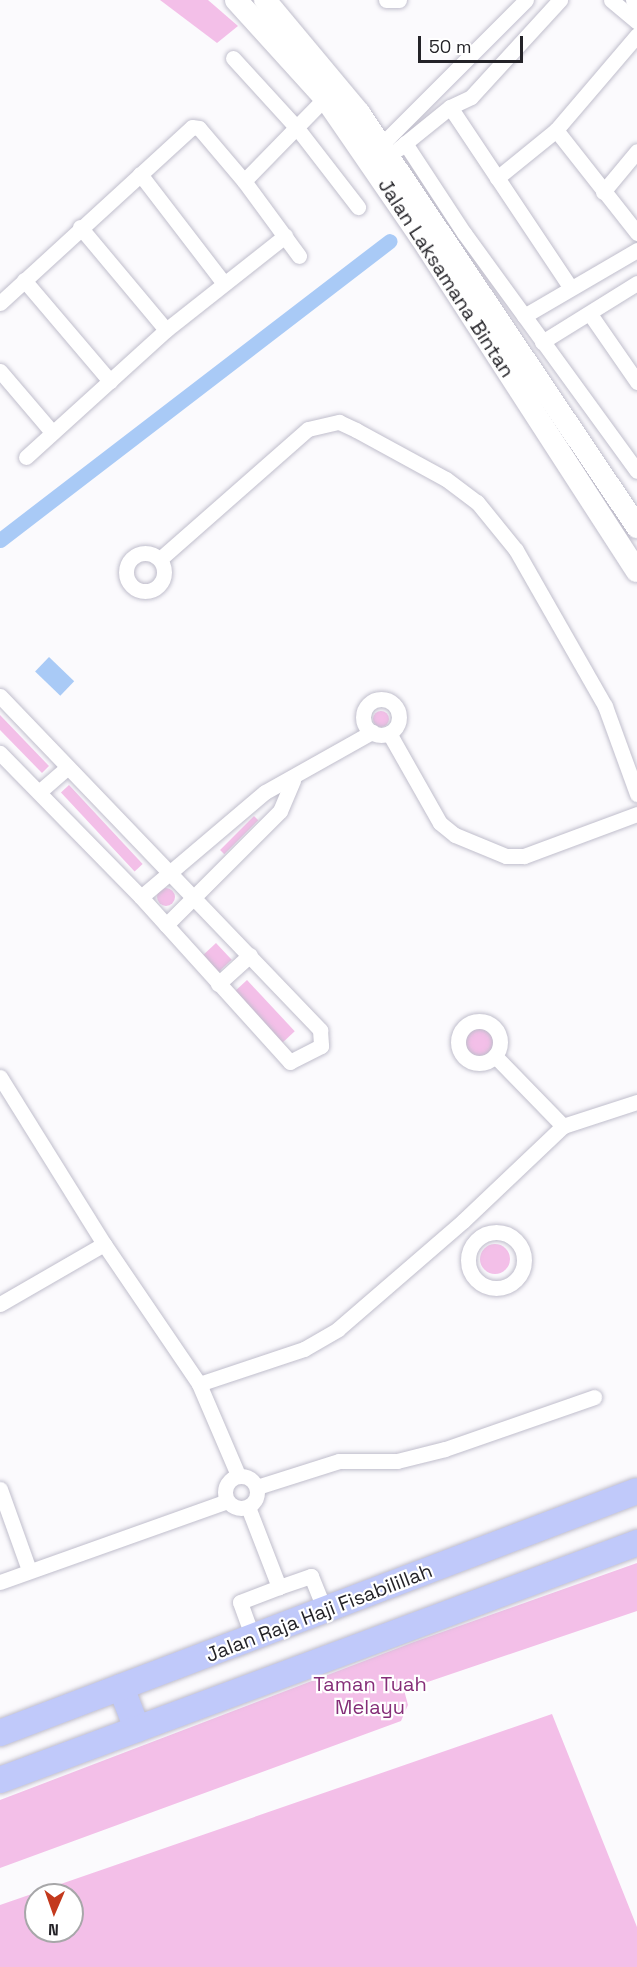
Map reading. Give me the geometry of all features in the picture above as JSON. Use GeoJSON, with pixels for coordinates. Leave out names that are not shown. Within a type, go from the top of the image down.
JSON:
{"type":"FeatureCollection","features":[{"type":"Feature","properties":{"kind":"main road","name":"Jalan Laksamana Bintan"},"geometry":{"type":"LineString","coordinates":[[236,0],[325,98],[420,237],[637,571]]}},
{"type":"Feature","properties":{"kind":"main road","name":"Jalan Laksamana Bintan"},"geometry":{"type":"LineString","coordinates":[[265,0],[391,148],[456,239],[633,513]]}},
{"type":"Feature","properties":{"kind":"main road","name":"Jalan Raja Haji Fisabilillah"},"geometry":{"type":"LineString","coordinates":[[0,1733],[637,1491]]}},
{"type":"Feature","properties":{"kind":"main road"},"geometry":{"type":"LineString","coordinates":[[0,1780],[637,1543]]}},
{"type":"Feature","properties":{"kind":"main road"},"geometry":{"type":"LineString","coordinates":[[121,1687],[137,1729]]}},
{"type":"Feature","properties":{"kind":"street"},"geometry":{"type":"LineString","coordinates":[[386,0],[399,0]]}},
{"type":"Feature","properties":{"kind":"street"},"geometry":{"type":"LineString","coordinates":[[391,148],[526,0]]}},
{"type":"Feature","properties":{"kind":"street"},"geometry":{"type":"LineString","coordinates":[[391,148],[450,107],[471,98],[560,0]]}},
{"type":"Feature","properties":{"kind":"street"},"geometry":{"type":"LineString","coordinates":[[611,0],[637,22]]}},
{"type":"Feature","properties":{"kind":"street"},"geometry":{"type":"LineString","coordinates":[[633,0],[637,4]]}},
{"type":"Feature","properties":{"kind":"street"},"geometry":{"type":"LineString","coordinates":[[497,178],[556,130],[637,35]]}},
{"type":"Feature","properties":{"kind":"street"},"geometry":{"type":"LineString","coordinates":[[233,58],[297,128],[358,207]]}},
{"type":"Feature","properties":{"kind":"street"},"geometry":{"type":"LineString","coordinates":[[243,181],[325,98]]}},
{"type":"Feature","properties":{"kind":"street"},"geometry":{"type":"LineString","coordinates":[[450,107],[570,287]]}},
{"type":"Feature","properties":{"kind":"street"},"geometry":{"type":"LineString","coordinates":[[0,303],[80,227],[194,127],[243,181],[298,256]]}},
{"type":"Feature","properties":{"kind":"street"},"geometry":{"type":"LineString","coordinates":[[556,130],[637,233]]}},
{"type":"Feature","properties":{"kind":"street"},"geometry":{"type":"LineString","coordinates":[[603,192],[637,151]]}},
{"type":"Feature","properties":{"kind":"street"},"geometry":{"type":"LineString","coordinates":[[140,174],[223,282]]}},
{"type":"Feature","properties":{"kind":"street"},"geometry":{"type":"LineString","coordinates":[[80,227],[166,330]]}},
{"type":"Feature","properties":{"kind":"street"},"geometry":{"type":"LineString","coordinates":[[26,457],[166,330],[223,282],[285,236]]}},
{"type":"Feature","properties":{"kind":"street"},"geometry":{"type":"LineString","coordinates":[[456,239],[524,316],[637,471]]}},
{"type":"Feature","properties":{"kind":"street"},"geometry":{"type":"LineString","coordinates":[[524,316],[570,287],[637,250]]}},
{"type":"Feature","properties":{"kind":"street"},"geometry":{"type":"LineString","coordinates":[[24,280],[110,381]]}},
{"type":"Feature","properties":{"kind":"street"},"geometry":{"type":"LineString","coordinates":[[542,342],[637,283]]}},
{"type":"Feature","properties":{"kind":"street"},"geometry":{"type":"LineString","coordinates":[[590,314],[637,382]]}},
{"type":"Feature","properties":{"kind":"street"},"geometry":{"type":"LineString","coordinates":[[0,370],[52,432]]}},
{"type":"Feature","properties":{"kind":"street"},"geometry":{"type":"LineString","coordinates":[[160,559],[308,429],[339,423],[356,430],[446,479],[477,502],[516,550],[605,706],[637,794]]}},
{"type":"Feature","properties":{"kind":"street"},"geometry":{"type":"LineString","coordinates":[[0,696],[320,1030],[321,1046],[290,1062],[141,897],[0,753]]}},
{"type":"Feature","properties":{"kind":"street"},"geometry":{"type":"LineString","coordinates":[[141,897],[265,792],[293,780],[372,732],[389,733],[397,725],[399,713],[392,703],[381,699],[369,704],[364,713],[365,724],[372,732]]}},
{"type":"Feature","properties":{"kind":"street"},"geometry":{"type":"LineString","coordinates":[[389,733],[440,823],[455,835],[506,856],[524,856],[637,814]]}},
{"type":"Feature","properties":{"kind":"street"},"geometry":{"type":"LineString","coordinates":[[39,792],[68,767]]}},
{"type":"Feature","properties":{"kind":"street"},"geometry":{"type":"LineString","coordinates":[[166,926],[280,811],[293,780]]}},
{"type":"Feature","properties":{"kind":"street"},"geometry":{"type":"LineString","coordinates":[[219,984],[250,955]]}},
{"type":"Feature","properties":{"kind":"street"},"geometry":{"type":"LineString","coordinates":[[495,1056],[562,1126]]}},
{"type":"Feature","properties":{"kind":"street"},"geometry":{"type":"LineString","coordinates":[[0,1077],[104,1244],[199,1384],[238,1475]]}},
{"type":"Feature","properties":{"kind":"street"},"geometry":{"type":"LineString","coordinates":[[199,1384],[304,1349],[338,1329],[463,1221],[562,1126],[637,1102]]}},
{"type":"Feature","properties":{"kind":"street"},"geometry":{"type":"LineString","coordinates":[[463,1221],[476,1239]]}},
{"type":"Feature","properties":{"kind":"street"},"geometry":{"type":"LineString","coordinates":[[0,1304],[104,1244]]}},
{"type":"Feature","properties":{"kind":"street"},"geometry":{"type":"LineString","coordinates":[[256,1487],[339,1461],[398,1461],[445,1449],[594,1397]]}},
{"type":"Feature","properties":{"kind":"street"},"geometry":{"type":"LineString","coordinates":[[227,1501],[237,1508],[248,1507],[256,1499],[256,1487],[248,1477],[238,1475]]}},
{"type":"Feature","properties":{"kind":"street"},"geometry":{"type":"LineString","coordinates":[[227,1501],[226,1485],[238,1475]]}},
{"type":"Feature","properties":{"kind":"street"},"geometry":{"type":"LineString","coordinates":[[0,1489],[29,1570]]}},
{"type":"Feature","properties":{"kind":"street"},"geometry":{"type":"LineString","coordinates":[[0,1582],[227,1501]]}},
{"type":"Feature","properties":{"kind":"street"},"geometry":{"type":"LineString","coordinates":[[248,1507],[279,1587]]}},
{"type":"Feature","properties":{"kind":"street"},"geometry":{"type":"LineString","coordinates":[[253,1638],[240,1602],[279,1587],[311,1576],[325,1611]]}},
{"type":"Feature","properties":{"kind":"green space"},"geometry":{"type":"Polygon","coordinates":[[[160,0],[208,0],[238,26],[217,43],[160,0]]]}},
{"type":"Feature","properties":{"kind":"green space"},"geometry":{"type":"Polygon","coordinates":[[[381,711],[387,713],[389,719],[387,725],[381,727],[375,725],[373,719],[375,713],[381,711]]]}},
{"type":"Feature","properties":{"kind":"green space"},"geometry":{"type":"Polygon","coordinates":[[[0,715],[49,766],[42,773],[0,730],[0,715]]]}},
{"type":"Feature","properties":{"kind":"green space"},"geometry":{"type":"Polygon","coordinates":[[[69,785],[143,864],[135,871],[61,793],[69,785]]]}},
{"type":"Feature","properties":{"kind":"green space"},"geometry":{"type":"Polygon","coordinates":[[[254,816],[258,820],[224,854],[220,850],[254,816]]]}},
{"type":"Feature","properties":{"kind":"green space"},"geometry":{"type":"Polygon","coordinates":[[[166,888],[172,891],[175,897],[172,903],[166,906],[160,903],[157,897],[160,891],[166,888]]]}},
{"type":"Feature","properties":{"kind":"green space"},"geometry":{"type":"Polygon","coordinates":[[[216,943],[232,960],[218,973],[202,956],[216,943]]]}},
{"type":"Feature","properties":{"kind":"green space"},"geometry":{"type":"Polygon","coordinates":[[[247,980],[295,1031],[282,1043],[234,992],[247,980]]]}},
{"type":"Feature","properties":{"kind":"green space"},"geometry":{"type":"Polygon","coordinates":[[[479,1026],[490,1030],[494,1041],[490,1052],[479,1056],[468,1052],[464,1041],[468,1030],[479,1026]]]}},
{"type":"Feature","properties":{"kind":"green space"},"geometry":{"type":"Polygon","coordinates":[[[495,1244],[506,1248],[510,1259],[506,1270],[495,1274],[484,1270],[480,1259],[484,1248],[495,1244]]]}},
{"type":"Feature","properties":{"kind":"green space","name":"Taman Tuah Melayu"},"geometry":{"type":"Polygon","coordinates":[[[637,1563],[637,1611],[404,1690],[408,1705],[401,1721],[0,1868],[0,1800],[414,1642],[637,1563]]]}},
{"type":"Feature","properties":{"kind":"green space"},"geometry":{"type":"Polygon","coordinates":[[[552,1714],[637,1927],[637,1967],[0,1967],[0,1905],[24,1897],[24,1943],[84,1943],[84,1883],[64,1883],[552,1714]]]}},
{"type":"Feature","properties":{"kind":"water"},"geometry":{"type":"Polygon","coordinates":[[[49,657],[74,681],[60,696],[35,671],[49,657]]]}},
{"type":"Feature","properties":{"kind":"waterway"},"geometry":{"type":"LineString","coordinates":[[0,540],[389,241]]}}]}
